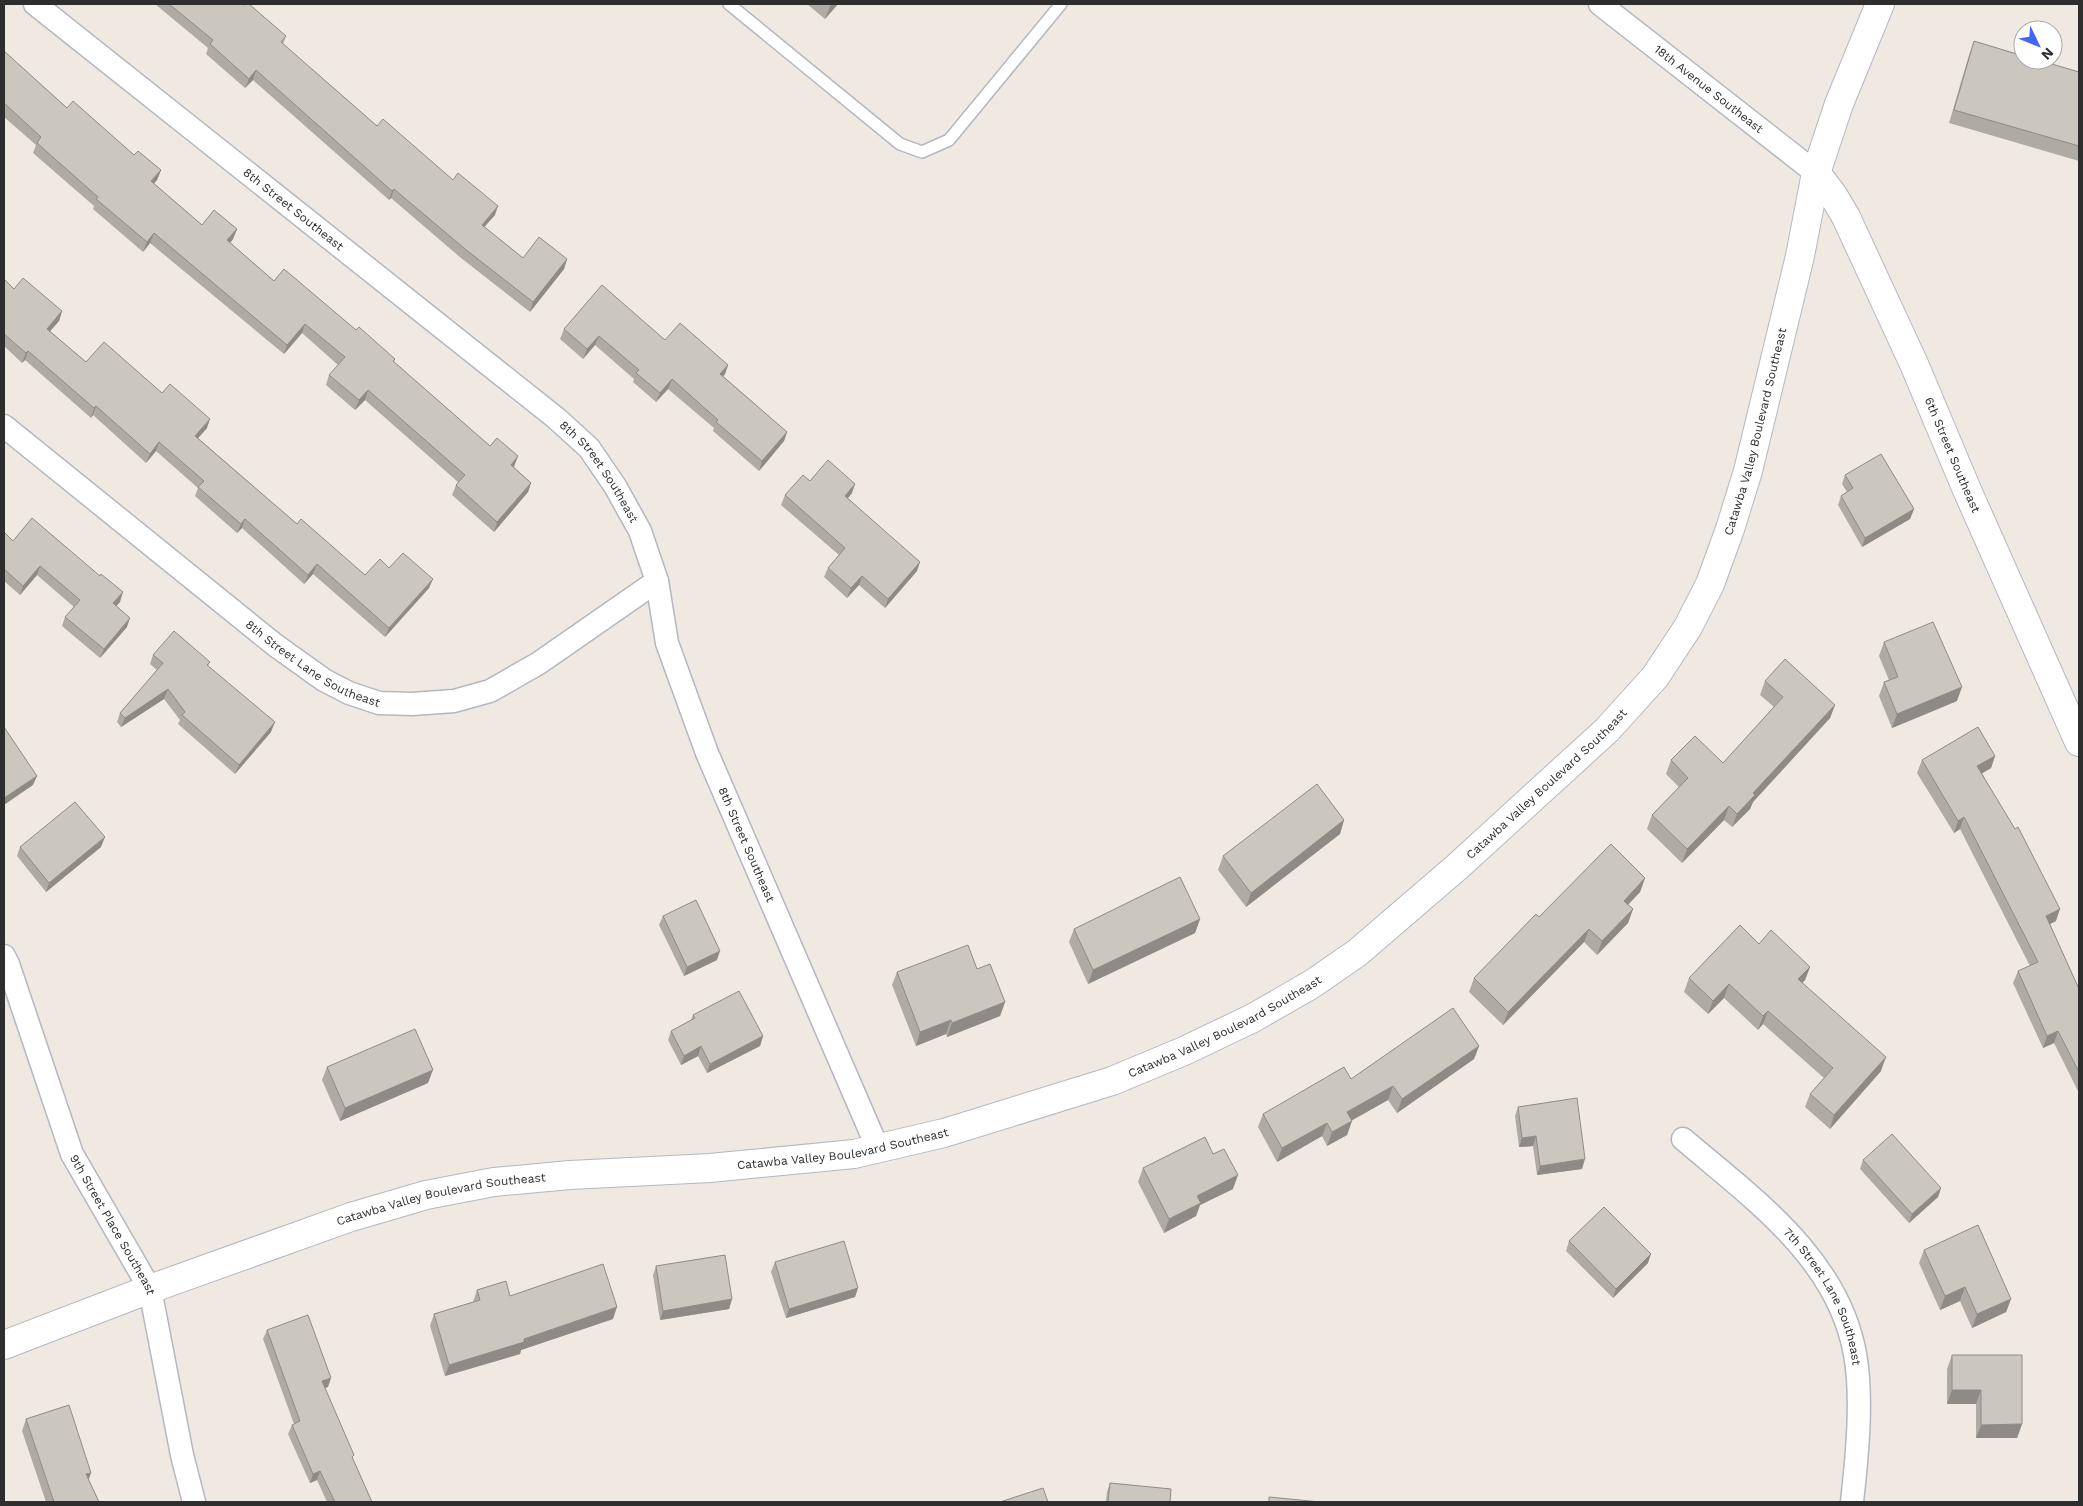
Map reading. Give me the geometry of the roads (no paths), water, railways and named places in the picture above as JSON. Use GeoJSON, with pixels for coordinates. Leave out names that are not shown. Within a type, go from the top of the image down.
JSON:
{"type":"FeatureCollection","features":[{"type":"Feature","properties":{"kind":"street","name":"8th Street Southeast"},"geometry":{"type":"LineString","coordinates":[[35,4],[556,418],[589,448],[615,486],[640,531],[657,581],[667,643],[706,753],[878,1148]]}},
{"type":"Feature","properties":{"kind":"street","name":"18th Avenue Southeast"},"geometry":{"type":"LineString","coordinates":[[1600,4],[1816,173]]}},
{"type":"Feature","properties":{"kind":"street","name":"Catawba Valley Boulevard Southeast"},"geometry":{"type":"LineString","coordinates":[[4,1345],[150,1289],[351,1217],[426,1195],[494,1182],[570,1175],[778,1163],[854,1154],[944,1133],[1112,1081],[1184,1051],[1252,1018],[1312,984],[1357,953],[1457,867],[1607,730],[1656,677],[1688,627],[1710,584],[1730,530],[1748,471],[1800,256],[1816,173],[1839,104],[1880,4]]}},
{"type":"Feature","properties":{"kind":"street","name":"6th Street Southeast"},"geometry":{"type":"LineString","coordinates":[[1816,173],[1833,195],[1850,226],[1914,364],[1967,490],[2079,742]]}},
{"type":"Feature","properties":{"kind":"street","name":"8th Street Lane Southeast"},"geometry":{"type":"LineString","coordinates":[[4,426],[275,645],[324,680],[349,693],[379,703],[412,704],[454,701],[490,692],[539,663],[657,581]]}},
{"type":"Feature","properties":{"kind":"street","name":"9th Street Place Southeast"},"geometry":{"type":"LineString","coordinates":[[5,962],[72,1154],[150,1289],[182,1455],[194,1502]]}},
{"type":"Feature","properties":{"kind":"street","name":"7th Street Lane Southeast"},"geometry":{"type":"LineString","coordinates":[[1682,1139],[1769,1212],[1798,1242],[1823,1276],[1844,1315],[1855,1354],[1859,1398],[1852,1502]]}},
{"type":"Feature","properties":{"kind":"lane"},"geometry":{"type":"LineString","coordinates":[[729,4],[900,144],[922,152],[949,140],[1061,4]]}}]}
